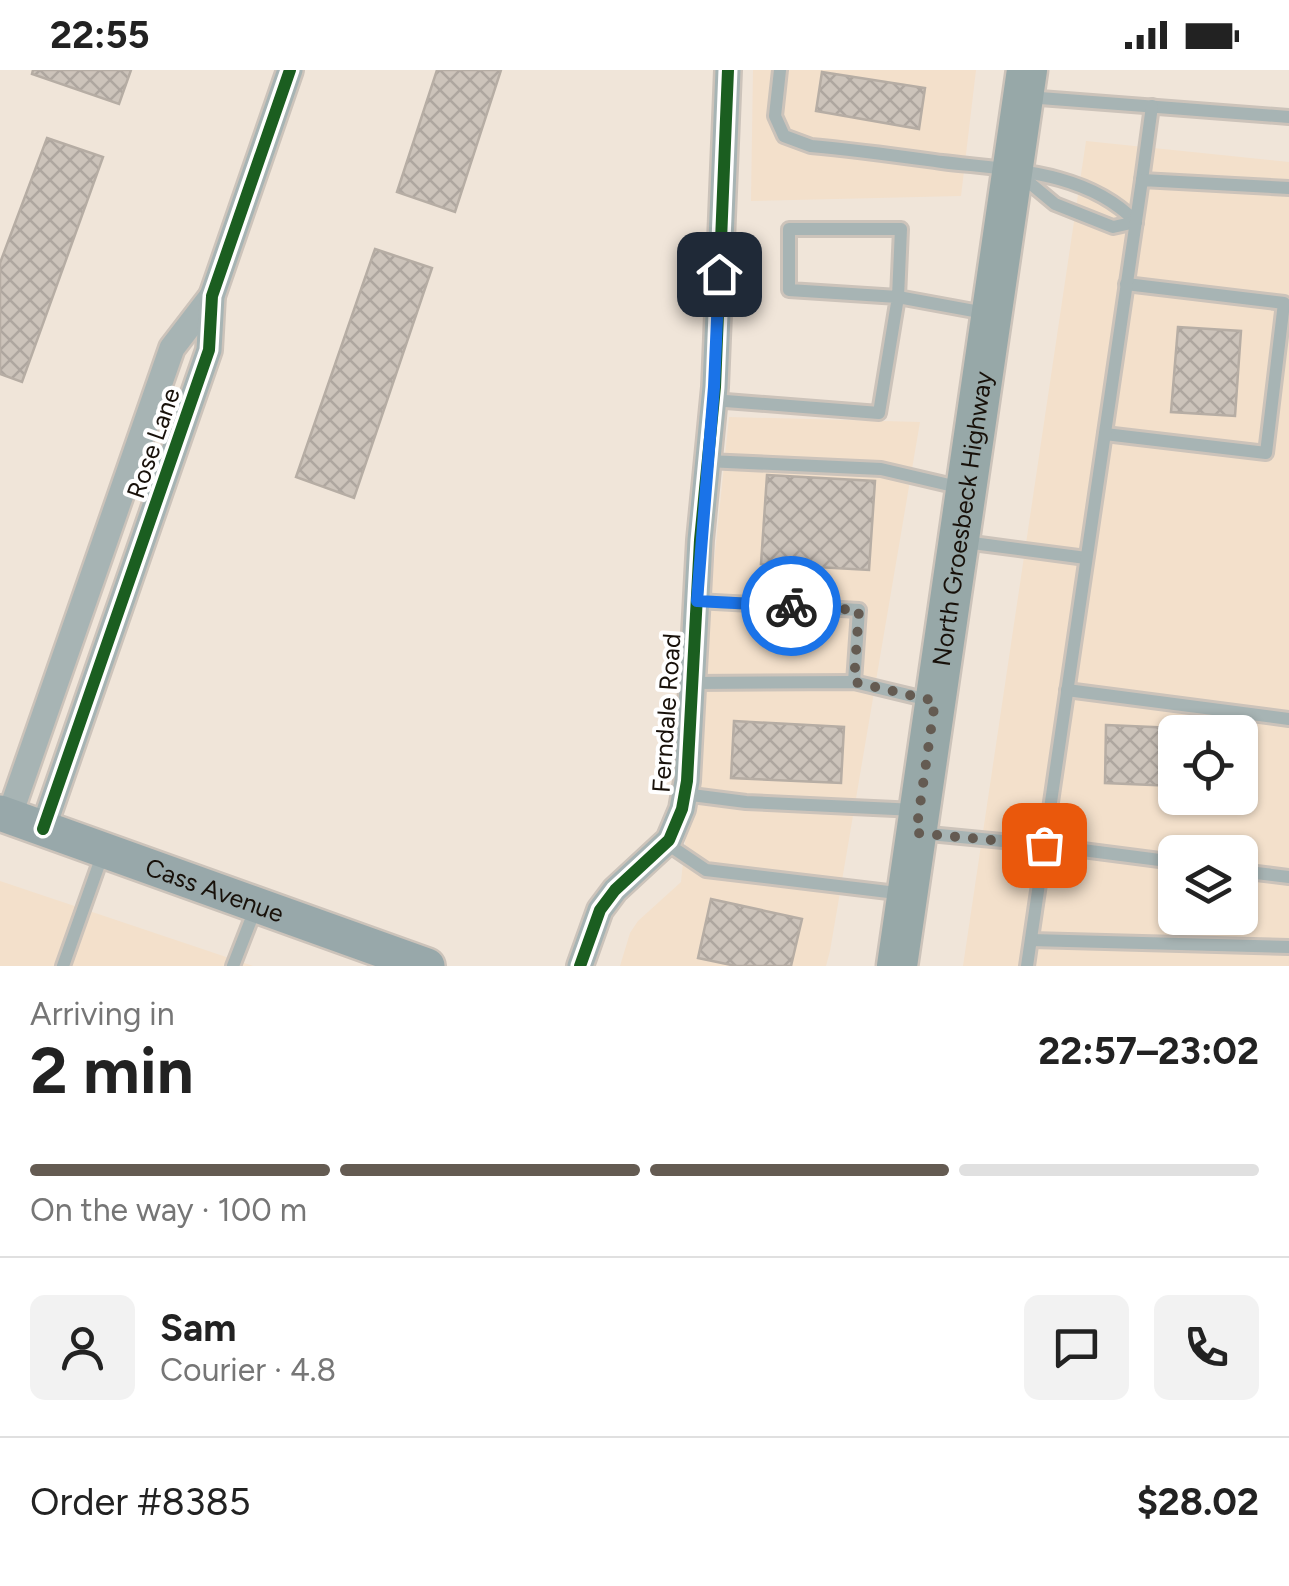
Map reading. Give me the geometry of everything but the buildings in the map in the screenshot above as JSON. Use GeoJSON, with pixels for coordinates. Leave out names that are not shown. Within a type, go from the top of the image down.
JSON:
{"type":"FeatureCollection","features":[{"type":"Feature","properties":{"kind":"main road","name":"North Groesbeck Highway"},"geometry":{"type":"LineString","coordinates":[[897,966],[1025,83]]}},
{"type":"Feature","properties":{"kind":"main road","name":"Cass Avenue"},"geometry":{"type":"LineString","coordinates":[[5,815],[256,904],[405,962]]}},
{"type":"Feature","properties":{"kind":"street","name":"Rose Lane"},"geometry":{"type":"LineString","coordinates":[[43,828],[210,350],[212,296],[290,70]]}},
{"type":"Feature","properties":{"kind":"street","name":"Ferndale Road"},"geometry":{"type":"LineString","coordinates":[[580,966],[600,910],[614,890],[666,843],[682,809],[713,400],[728,70]]}},
{"type":"Feature","properties":{"kind":"street","name":"Rose Lane"},"geometry":{"type":"LineString","coordinates":[[5,815],[172,348],[212,296]]}},
{"type":"Feature","properties":{"kind":"lane"},"geometry":{"type":"LineString","coordinates":[[780,70],[776,116],[784,136],[811,146],[1060,178],[1118,204],[1136,222]]}},
{"type":"Feature","properties":{"kind":"lane"},"geometry":{"type":"LineString","coordinates":[[1025,83],[1152,106],[1289,117]]}},
{"type":"Feature","properties":{"kind":"lane"},"geometry":{"type":"LineString","coordinates":[[1027,966],[1152,106]]}},
{"type":"Feature","properties":{"kind":"lane"},"geometry":{"type":"LineString","coordinates":[[1012,169],[1055,204],[1113,227],[1136,222]]}},
{"type":"Feature","properties":{"kind":"lane"},"geometry":{"type":"LineString","coordinates":[[1142,180],[1289,188]]}},
{"type":"Feature","properties":{"kind":"lane"},"geometry":{"type":"LineString","coordinates":[[713,400],[880,413],[898,297],[900,229],[789,229],[789,290],[898,297],[992,314]]}},
{"type":"Feature","properties":{"kind":"lane"},"geometry":{"type":"LineString","coordinates":[[1105,434],[1266,454],[1284,303],[1126,284]]}},
{"type":"Feature","properties":{"kind":"lane"},"geometry":{"type":"LineString","coordinates":[[708,461],[880,468],[966,489]]}},
{"type":"Feature","properties":{"kind":"lane"},"geometry":{"type":"LineString","coordinates":[[958,541],[1086,558]]}},
{"type":"Feature","properties":{"kind":"lane"},"geometry":{"type":"LineString","coordinates":[[697,601],[859,610],[854,682]]}},
{"type":"Feature","properties":{"kind":"lane"},"geometry":{"type":"LineString","coordinates":[[693,683],[854,682],[935,701]]}},
{"type":"Feature","properties":{"kind":"lane"},"geometry":{"type":"LineString","coordinates":[[1067,690],[1289,719]]}},
{"type":"Feature","properties":{"kind":"lane"},"geometry":{"type":"LineString","coordinates":[[684,794],[918,822],[1044,845],[1158,860]]}},
{"type":"Feature","properties":{"kind":"lane"},"geometry":{"type":"LineString","coordinates":[[666,843],[706,870],[907,894]]}},
{"type":"Feature","properties":{"kind":"lane"},"geometry":{"type":"LineString","coordinates":[[63,966],[103,852]]}},
{"type":"Feature","properties":{"kind":"lane"},"geometry":{"type":"LineString","coordinates":[[1258,873],[1289,877]]}},
{"type":"Feature","properties":{"kind":"lane"},"geometry":{"type":"LineString","coordinates":[[233,966],[256,904]]}},
{"type":"Feature","properties":{"kind":"lane"},"geometry":{"type":"LineString","coordinates":[[1030,940],[1289,947]]}},
{"type":"Feature","properties":{"kind":"shaded area"},"geometry":{"type":"Polygon","coordinates":[[[753,70],[976,70],[961,196],[751,201],[753,70]]]}},
{"type":"Feature","properties":{"kind":"shaded area"},"geometry":{"type":"Polygon","coordinates":[[[1086,141],[1289,162],[1289,966],[963,966],[1086,141]]]}},
{"type":"Feature","properties":{"kind":"shaded area"},"geometry":{"type":"Polygon","coordinates":[[[729,417],[920,422],[830,951],[826,966],[620,966],[638,921],[681,882],[729,417]]]}},
{"type":"Feature","properties":{"kind":"shaded area"},"geometry":{"type":"Polygon","coordinates":[[[0,881],[253,966],[0,966],[0,881]]]}},
{"type":"Feature","properties":{"kind":"cycle path"},"geometry":{"type":"LineString","coordinates":[[43,829],[209,350],[212,296],[290,70]]}},
{"type":"Feature","properties":{"kind":"cycle path"},"geometry":{"type":"LineString","coordinates":[[580,966],[600,910],[615,890],[669,840],[682,809],[687,781],[700,540],[715,387],[728,70]]}},
{"type":"Feature","properties":{"kind":"way so far"},"geometry":{"type":"LineString","coordinates":[[791,606],[859,610],[854,682],[935,701],[916,833],[1044,845]]}},
{"type":"Feature","properties":{"kind":"route"},"geometry":{"type":"LineString","coordinates":[[719,274],[697,601],[791,606]]}}]}
